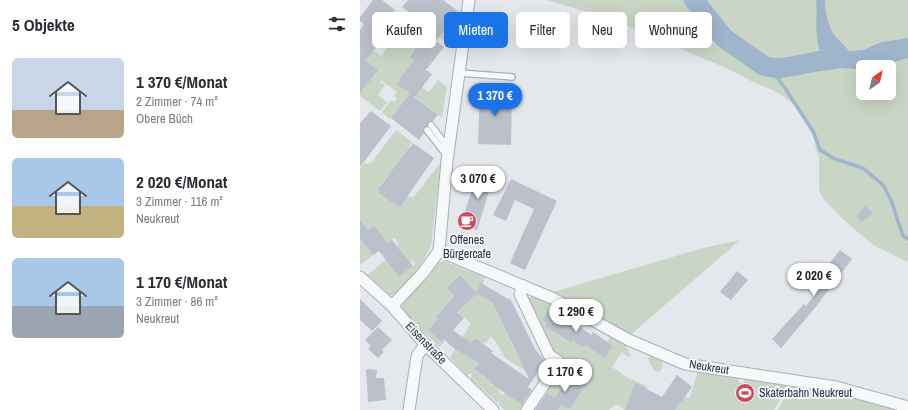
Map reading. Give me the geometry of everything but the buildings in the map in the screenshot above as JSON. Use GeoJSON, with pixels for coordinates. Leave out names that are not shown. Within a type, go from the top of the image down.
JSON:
{"type":"FeatureCollection","features":[{"type":"Feature","properties":{"kind":"street"},"geometry":{"type":"LineString","coordinates":[[392,306],[423,273],[439,251],[448,150],[469,0]]}},
{"type":"Feature","properties":{"kind":"street","name":"Neukreut"},"geometry":{"type":"LineString","coordinates":[[439,251],[552,298],[630,340],[685,364],[836,387],[908,407]]}},
{"type":"Feature","properties":{"kind":"street","name":"Eisenstraße"},"geometry":{"type":"LineString","coordinates":[[360,277],[392,306],[425,344],[493,410]]}},
{"type":"Feature","properties":{"kind":"street"},"geometry":{"type":"LineString","coordinates":[[523,286],[520,294],[549,355],[559,362],[527,410]]}},
{"type":"Feature","properties":{"kind":"street"},"geometry":{"type":"LineString","coordinates":[[409,410],[417,356],[425,344]]}},
{"type":"Feature","properties":{"kind":"lane"},"geometry":{"type":"LineString","coordinates":[[459,73],[512,78]]}},
{"type":"Feature","properties":{"kind":"lane"},"geometry":{"type":"LineString","coordinates":[[426,130],[444,152],[448,150],[430,125]]}},
{"type":"Feature","properties":{"kind":"green space"},"geometry":{"type":"Polygon","coordinates":[[[547,0],[816,0],[817,35],[822,57],[811,61],[815,67],[856,69],[856,100],[896,100],[896,62],[908,58],[908,262],[873,245],[845,221],[824,200],[819,190],[819,158],[811,130],[802,113],[790,101],[773,90],[679,48],[712,48],[712,12],[635,12],[635,29],[627,26],[627,12],[586,12],[547,0]]]}},
{"type":"Feature","properties":{"kind":"green space"},"geometry":{"type":"Polygon","coordinates":[[[825,0],[908,0],[908,38],[881,42],[863,50],[849,51],[830,27],[827,18],[825,0]]]}},
{"type":"Feature","properties":{"kind":"green space"},"geometry":{"type":"Polygon","coordinates":[[[444,32],[444,40],[440,37],[444,32]]]}},
{"type":"Feature","properties":{"kind":"green space"},"geometry":{"type":"Polygon","coordinates":[[[387,48],[415,48],[409,56],[414,60],[401,79],[400,78],[396,83],[410,93],[390,119],[382,112],[391,100],[394,102],[397,98],[394,96],[397,92],[381,80],[380,82],[385,85],[378,95],[387,102],[380,111],[360,96],[360,93],[377,70],[366,61],[374,51],[381,56],[387,48]]]}},
{"type":"Feature","properties":{"kind":"green space"},"geometry":{"type":"Polygon","coordinates":[[[438,80],[447,87],[442,118],[415,97],[422,87],[429,92],[438,80]]]}},
{"type":"Feature","properties":{"kind":"green space"},"geometry":{"type":"Polygon","coordinates":[[[396,130],[412,142],[408,148],[411,149],[408,150],[390,178],[387,176],[378,189],[380,191],[378,193],[385,198],[408,196],[413,198],[441,162],[431,246],[418,270],[395,295],[389,295],[367,275],[387,259],[399,277],[415,264],[412,260],[409,263],[400,252],[401,251],[397,245],[399,244],[395,238],[388,243],[374,226],[360,237],[360,228],[364,225],[360,220],[360,169],[365,162],[367,164],[371,163],[396,130]]]}},
{"type":"Feature","properties":{"kind":"green space"},"geometry":{"type":"Polygon","coordinates":[[[360,238],[373,255],[360,265],[360,238]]]}},
{"type":"Feature","properties":{"kind":"green space"},"geometry":{"type":"Polygon","coordinates":[[[740,240],[628,337],[550,293],[703,248],[740,240]]]}},
{"type":"Feature","properties":{"kind":"green space"},"geometry":{"type":"Polygon","coordinates":[[[443,261],[485,277],[484,282],[476,292],[494,304],[505,329],[516,341],[511,343],[519,358],[535,350],[526,371],[505,358],[495,340],[491,336],[486,343],[484,342],[483,344],[474,338],[464,354],[480,361],[474,369],[485,377],[492,377],[489,383],[500,390],[499,392],[503,396],[505,393],[521,404],[522,403],[527,406],[524,410],[504,410],[499,405],[500,401],[497,403],[471,379],[472,373],[467,375],[450,358],[471,323],[452,307],[444,307],[436,317],[438,319],[428,330],[441,342],[444,339],[445,341],[439,347],[403,311],[402,305],[428,277],[435,264],[443,261]],[[460,275],[446,288],[463,307],[477,294],[460,275]]]}},
{"type":"Feature","properties":{"kind":"green space"},"geometry":{"type":"Polygon","coordinates":[[[533,295],[553,306],[542,320],[546,323],[545,326],[570,343],[572,340],[584,348],[586,345],[605,358],[613,346],[607,342],[610,336],[625,344],[631,356],[629,357],[622,352],[612,367],[628,378],[645,385],[647,388],[632,410],[624,410],[620,406],[615,405],[609,410],[558,410],[561,405],[570,409],[586,384],[579,379],[584,372],[554,351],[529,302],[530,297],[533,295]]]}},
{"type":"Feature","properties":{"kind":"green space"},"geometry":{"type":"Polygon","coordinates":[[[651,355],[658,358],[663,363],[663,366],[659,372],[654,371],[648,359],[651,355]]]}},
{"type":"Feature","properties":{"kind":"green space"},"geometry":{"type":"Polygon","coordinates":[[[565,365],[572,372],[555,399],[546,393],[565,365]]]}},
{"type":"Feature","properties":{"kind":"green space"},"geometry":{"type":"Polygon","coordinates":[[[700,370],[739,376],[739,382],[744,383],[745,376],[789,384],[774,410],[672,410],[677,408],[685,396],[689,398],[696,376],[700,370]]]}},
{"type":"Feature","properties":{"kind":"green space"},"geometry":{"type":"Polygon","coordinates":[[[794,379],[908,410],[778,410],[794,379]]]}},
{"type":"Feature","properties":{"kind":"water"},"geometry":{"type":"Polygon","coordinates":[[[816,0],[825,0],[827,18],[830,27],[849,51],[863,50],[881,42],[908,38],[908,58],[896,62],[896,60],[856,60],[856,69],[834,67],[825,60],[821,53],[818,45],[816,0]]]}},
{"type":"Feature","properties":{"kind":"waterway"},"geometry":{"type":"LineString","coordinates":[[694,0],[724,38],[764,66],[783,68],[817,61],[836,59]]}},
{"type":"Feature","properties":{"kind":"waterway"},"geometry":{"type":"LineString","coordinates":[[770,68],[785,88],[814,133],[820,150],[835,159],[863,168],[883,185],[891,200],[903,236],[908,239]]}},
{"type":"Feature","properties":{"kind":"place","name":"Offenes Bürgercafe"},"geometry":{"type":"Point","coordinates":[467,221]}},
{"type":"Feature","properties":{"kind":"place","name":"Skaterbahn Neukreut"},"geometry":{"type":"Point","coordinates":[745,393]}}]}
